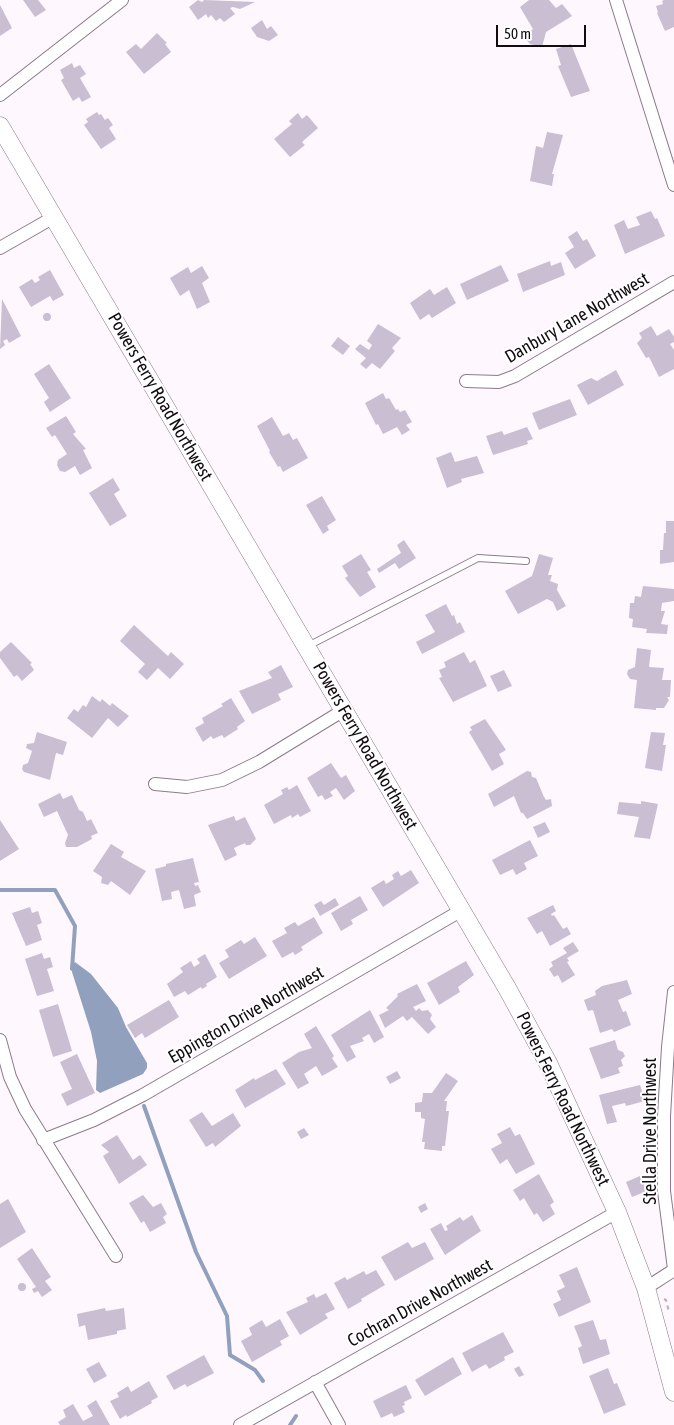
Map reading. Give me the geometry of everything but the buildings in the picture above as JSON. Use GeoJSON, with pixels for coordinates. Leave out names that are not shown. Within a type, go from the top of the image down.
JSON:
{"type":"FeatureCollection","features":[{"type":"Feature","properties":{"kind":"street"},"geometry":{"type":"LineString","coordinates":[[0,95],[122,0]]}},
{"type":"Feature","properties":{"kind":"street"},"geometry":{"type":"LineString","coordinates":[[616,0],[674,185]]}},
{"type":"Feature","properties":{"kind":"street","name":"Powers Ferry Road Northwest"},"geometry":{"type":"LineString","coordinates":[[0,126],[462,910],[548,1064],[618,1212],[646,1288],[674,1392]]}},
{"type":"Feature","properties":{"kind":"street"},"geometry":{"type":"LineString","coordinates":[[0,248],[54,217]]}},
{"type":"Feature","properties":{"kind":"street","name":"Danbury Lane Northwest"},"geometry":{"type":"LineString","coordinates":[[466,381],[499,382],[515,376],[674,282]]}},
{"type":"Feature","properties":{"kind":"street"},"geometry":{"type":"LineString","coordinates":[[155,784],[188,787],[222,780],[259,762],[344,710]]}},
{"type":"Feature","properties":{"kind":"street","name":"Eppington Drive Northwest"},"geometry":{"type":"LineString","coordinates":[[43,1140],[94,1120],[143,1095],[462,910]]}},
{"type":"Feature","properties":{"kind":"street","name":"Stella Drive Northwest"},"geometry":{"type":"LineString","coordinates":[[646,1288],[674,1270],[664,1190],[674,992]]}},
{"type":"Feature","properties":{"kind":"street"},"geometry":{"type":"LineString","coordinates":[[0,1040],[10,1076],[25,1109],[116,1256]]}},
{"type":"Feature","properties":{"kind":"street","name":"Cochran Drive Northwest"},"geometry":{"type":"LineString","coordinates":[[240,1425],[618,1212]]}},
{"type":"Feature","properties":{"kind":"street"},"geometry":{"type":"LineString","coordinates":[[315,1382],[340,1425]]}},
{"type":"Feature","properties":{"kind":"lane"},"geometry":{"type":"LineString","coordinates":[[307,647],[478,558],[526,562]]}},
{"type":"Feature","properties":{"kind":"water"},"geometry":{"type":"Polygon","coordinates":[[[75,962],[91,974],[118,1008],[126,1027],[147,1063],[147,1068],[143,1074],[100,1093],[96,1090],[97,1061],[91,1032],[72,972],[72,966],[75,962]]]}},
{"type":"Feature","properties":{"kind":"waterway"},"geometry":{"type":"LineString","coordinates":[[0,890],[55,890],[75,926],[72,969]]}},
{"type":"Feature","properties":{"kind":"waterway"},"geometry":{"type":"LineString","coordinates":[[144,1106],[196,1252],[227,1316],[230,1355],[255,1370],[263,1381]]}},
{"type":"Feature","properties":{"kind":"waterway"},"geometry":{"type":"LineString","coordinates":[[290,1425],[296,1416]]}}]}
